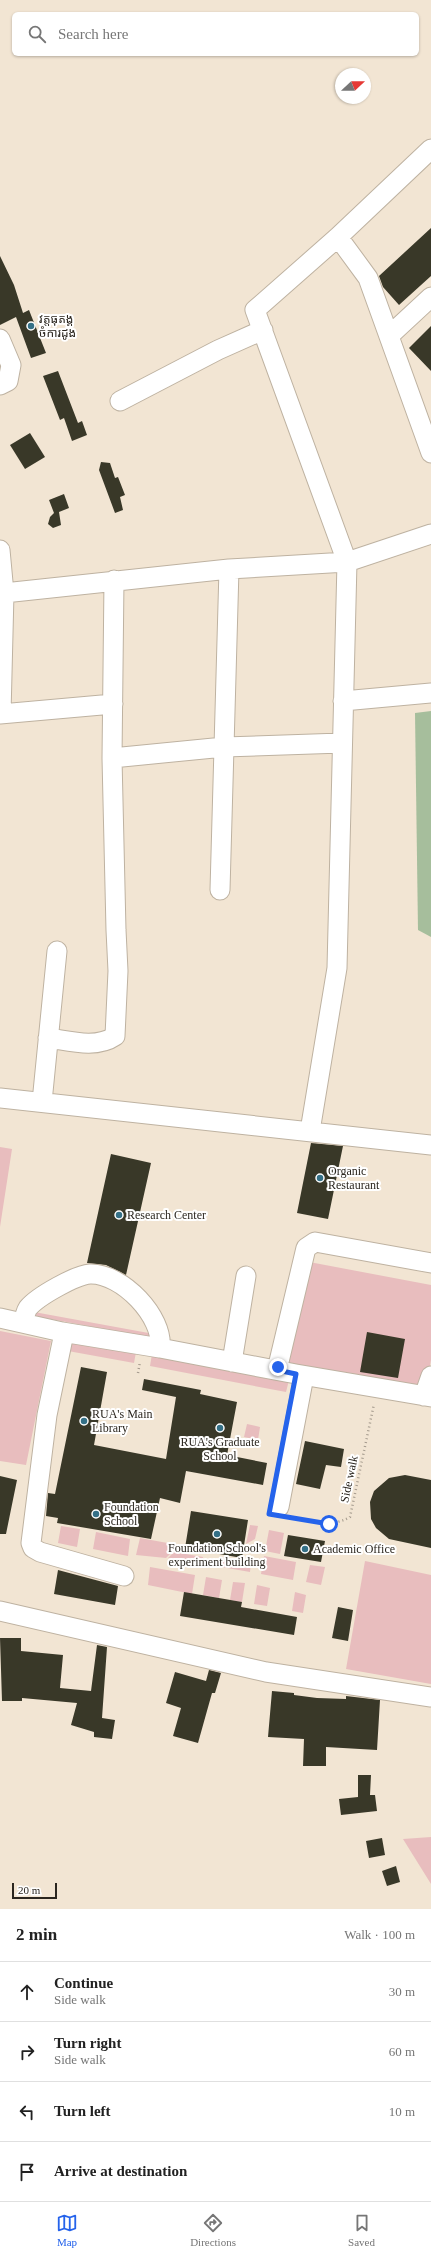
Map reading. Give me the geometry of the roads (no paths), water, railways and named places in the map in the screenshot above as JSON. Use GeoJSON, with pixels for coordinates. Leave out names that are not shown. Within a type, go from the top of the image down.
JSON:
{"type":"FeatureCollection","features":[{"type":"Feature","properties":{"kind":"street"},"geometry":{"type":"LineString","coordinates":[[310,1131],[337,968],[343,701],[348,562],[255,310],[338,237],[431,149]]}},
{"type":"Feature","properties":{"kind":"street"},"geometry":{"type":"LineString","coordinates":[[338,237],[368,278],[390,335],[431,453]]}},
{"type":"Feature","properties":{"kind":"street"},"geometry":{"type":"LineString","coordinates":[[390,335],[431,297]]}},
{"type":"Feature","properties":{"kind":"street"},"geometry":{"type":"LineString","coordinates":[[120,401],[218,350],[263,330]]}},
{"type":"Feature","properties":{"kind":"street"},"geometry":{"type":"LineString","coordinates":[[0,339],[11,365],[8,381],[0,384]]}},
{"type":"Feature","properties":{"kind":"street"},"geometry":{"type":"LineString","coordinates":[[4,593],[114,580],[229,569],[348,562],[431,534]]}},
{"type":"Feature","properties":{"kind":"street"},"geometry":{"type":"LineString","coordinates":[[0,550],[4,593],[1,714],[113,704]]}},
{"type":"Feature","properties":{"kind":"street"},"geometry":{"type":"LineString","coordinates":[[220,890],[229,569]]}},
{"type":"Feature","properties":{"kind":"street"},"geometry":{"type":"LineString","coordinates":[[48,1038],[88,1043],[106,1042],[115,1036],[118,971],[112,758],[114,580]]}},
{"type":"Feature","properties":{"kind":"street"},"geometry":{"type":"LineString","coordinates":[[343,701],[431,693]]}},
{"type":"Feature","properties":{"kind":"street"},"geometry":{"type":"LineString","coordinates":[[112,758],[224,747],[342,743]]}},
{"type":"Feature","properties":{"kind":"street"},"geometry":{"type":"LineString","coordinates":[[42,1102],[57,951]]}},
{"type":"Feature","properties":{"kind":"street"},"geometry":{"type":"LineString","coordinates":[[0,1098],[431,1144]]}},
{"type":"Feature","properties":{"kind":"street"},"geometry":{"type":"LineString","coordinates":[[277,1370],[306,1248],[310,1244],[315,1242],[431,1263]]}},
{"type":"Feature","properties":{"kind":"street"},"geometry":{"type":"LineString","coordinates":[[24,1322],[28,1308],[50,1292],[74,1279],[90,1274],[116,1280],[134,1294],[147,1311],[160,1333],[160,1348]]}},
{"type":"Feature","properties":{"kind":"street"},"geometry":{"type":"LineString","coordinates":[[232,1362],[246,1276]]}},
{"type":"Feature","properties":{"kind":"street"},"geometry":{"type":"LineString","coordinates":[[0,1318],[24,1322],[64,1333],[160,1348],[304,1376],[428,1396],[431,1376]]}},
{"type":"Feature","properties":{"kind":"street"},"geometry":{"type":"LineString","coordinates":[[64,1333],[46,1415],[31,1543],[33,1548],[40,1552],[124,1576]]}},
{"type":"Feature","properties":{"kind":"street"},"geometry":{"type":"LineString","coordinates":[[282,1512],[304,1376]]}},
{"type":"Feature","properties":{"kind":"street"},"geometry":{"type":"LineString","coordinates":[[0,1611],[266,1672],[431,1697]]}},
{"type":"Feature","properties":{"kind":"place","name":"វត្តធុតង្គ ចំការដូង"},"geometry":{"type":"Point","coordinates":[31,326]}},
{"type":"Feature","properties":{"kind":"place","name":"Organic Restaurant"},"geometry":{"type":"Point","coordinates":[320,1178]}},
{"type":"Feature","properties":{"kind":"place","name":"Research Center"},"geometry":{"type":"Point","coordinates":[119,1215]}},
{"type":"Feature","properties":{"kind":"place","name":"RUA's Main Library"},"geometry":{"type":"Point","coordinates":[84,1421]}},
{"type":"Feature","properties":{"kind":"place","name":"RUA's Graduate School"},"geometry":{"type":"Point","coordinates":[220,1428]}},
{"type":"Feature","properties":{"kind":"place","name":"Foundation School"},"geometry":{"type":"Point","coordinates":[96,1514]}},
{"type":"Feature","properties":{"kind":"place","name":"Foundation School's experiment building"},"geometry":{"type":"Point","coordinates":[217,1534]}},
{"type":"Feature","properties":{"kind":"place","name":"Academic Office"},"geometry":{"type":"Point","coordinates":[305,1549]}}]}
